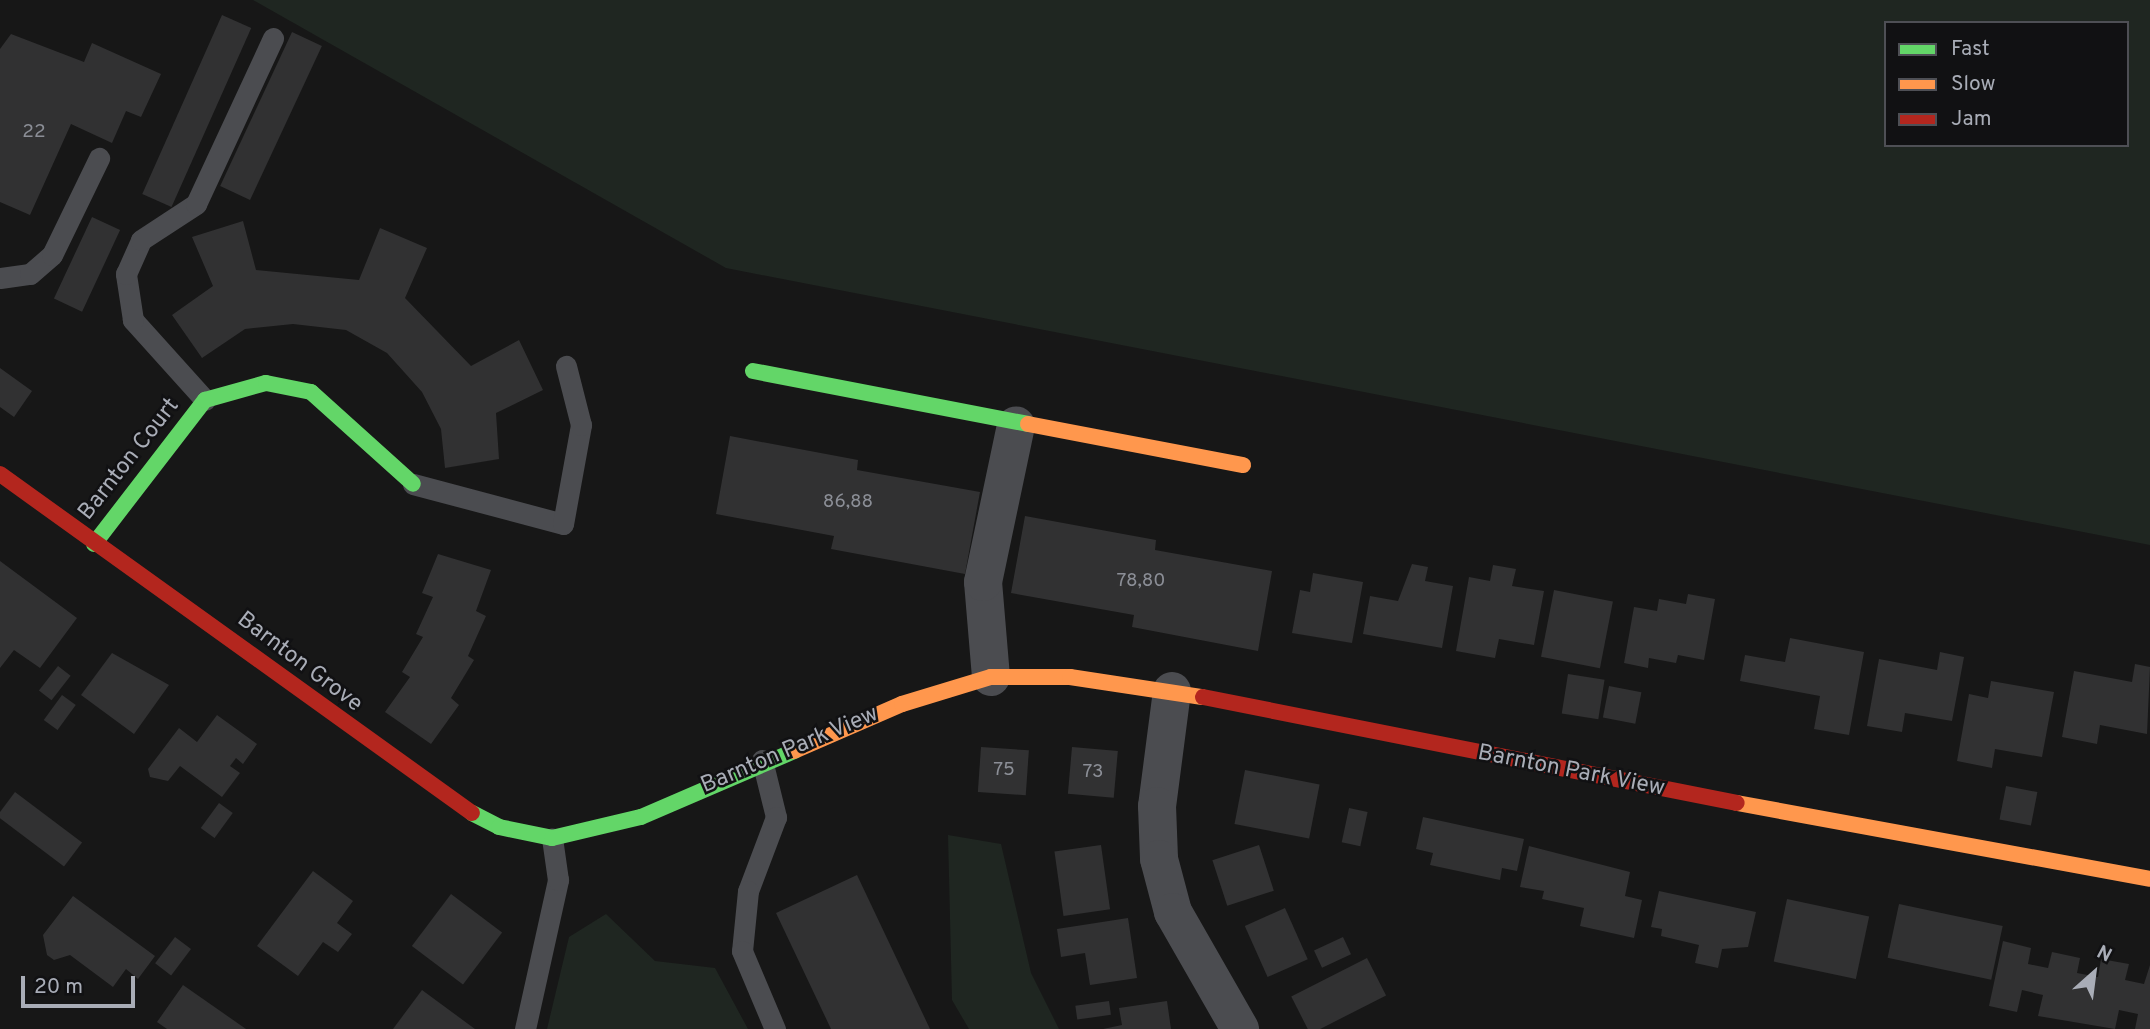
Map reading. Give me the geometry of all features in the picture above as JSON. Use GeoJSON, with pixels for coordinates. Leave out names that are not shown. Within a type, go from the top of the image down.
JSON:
{"type":"FeatureCollection","features":[{"type":"Feature","properties":{"kind":"street"},"geometry":{"type":"LineString","coordinates":[[753,370],[1016,425],[1243,465]]}},
{"type":"Feature","properties":{"kind":"street","name":"Barnton Court"},"geometry":{"type":"LineString","coordinates":[[94,544],[205,400],[267,383],[312,392],[413,484]]}},
{"type":"Feature","properties":{"kind":"street"},"geometry":{"type":"LineString","coordinates":[[991,677],[983,582],[1016,425]]}},
{"type":"Feature","properties":{"kind":"street","name":"Barnton Grove"},"geometry":{"type":"LineString","coordinates":[[0,474],[461,808],[499,827],[552,838],[591,834]]}},
{"type":"Feature","properties":{"kind":"street","name":"Barnton Park View"},"geometry":{"type":"LineString","coordinates":[[591,834],[762,760],[902,704],[991,677],[1070,677],[1172,691],[1486,757],[2150,879]]}},
{"type":"Feature","properties":{"kind":"street"},"geometry":{"type":"LineString","coordinates":[[1172,691],[1157,806],[1159,859],[1173,912],[1240,1029]]}},
{"type":"Feature","properties":{"kind":"lane"},"geometry":{"type":"LineString","coordinates":[[205,400],[133,320],[126,274],[141,240],[196,204],[273,38]]}},
{"type":"Feature","properties":{"kind":"lane"},"geometry":{"type":"LineString","coordinates":[[0,278],[30,274],[52,255],[99,158]]}},
{"type":"Feature","properties":{"kind":"lane"},"geometry":{"type":"LineString","coordinates":[[413,484],[564,524],[580,425],[566,366]]}},
{"type":"Feature","properties":{"kind":"lane"},"geometry":{"type":"LineString","coordinates":[[762,760],[776,817],[748,891],[742,951],[775,1029]]}},
{"type":"Feature","properties":{"kind":"lane"},"geometry":{"type":"LineString","coordinates":[[525,1029],[558,880],[552,838]]}},
{"type":"Feature","properties":{"kind":"shaded area"},"geometry":{"type":"Polygon","coordinates":[[[253,0],[2150,0],[2150,545],[726,268],[253,0]]]}},
{"type":"Feature","properties":{"kind":"shaded area"},"geometry":{"type":"Polygon","coordinates":[[[948,835],[1001,844],[1031,973],[1059,1029],[969,1029],[952,1000],[948,835]]]}},
{"type":"Feature","properties":{"kind":"shaded area"},"geometry":{"type":"Polygon","coordinates":[[[606,914],[655,961],[715,968],[748,1029],[547,1029],[569,937],[606,914]]]}},
{"type":"Feature","properties":{"kind":"building"},"geometry":{"type":"Polygon","coordinates":[[[222,15],[251,28],[172,207],[142,194],[222,15]]]}},
{"type":"Feature","properties":{"kind":"building"},"geometry":{"type":"Polygon","coordinates":[[[292,32],[322,46],[250,200],[220,186],[292,32]]]}},
{"type":"Feature","properties":{"kind":"building"},"geometry":{"type":"Polygon","coordinates":[[[11,34],[84,62],[92,43],[161,74],[141,117],[126,111],[112,143],[71,124],[30,215],[0,202],[0,49],[11,34]]]}},
{"type":"Feature","properties":{"kind":"building"},"geometry":{"type":"Polygon","coordinates":[[[92,217],[120,230],[82,312],[54,299],[92,217]]]}},
{"type":"Feature","properties":{"kind":"building"},"geometry":{"type":"Polygon","coordinates":[[[243,221],[256,270],[359,280],[380,228],[427,248],[405,298],[471,366],[519,340],[543,390],[496,413],[499,459],[445,468],[441,429],[422,392],[387,353],[346,330],[293,324],[245,329],[202,358],[172,315],[213,286],[192,237],[243,221]]]}},
{"type":"Feature","properties":{"kind":"building"},"geometry":{"type":"Polygon","coordinates":[[[0,368],[32,391],[14,417],[0,407],[0,368]]]}},
{"type":"Feature","properties":{"kind":"building"},"geometry":{"type":"Polygon","coordinates":[[[730,436],[858,460],[857,470],[980,492],[965,574],[831,549],[834,536],[716,514],[730,436]]]}},
{"type":"Feature","properties":{"kind":"building"},"geometry":{"type":"Polygon","coordinates":[[[1025,516],[1156,540],[1155,550],[1272,571],[1258,651],[1132,627],[1134,615],[1011,593],[1025,516]]]}},
{"type":"Feature","properties":{"kind":"building"},"geometry":{"type":"Polygon","coordinates":[[[438,554],[491,570],[476,611],[486,616],[468,656],[474,660],[451,698],[459,705],[431,744],[385,712],[410,677],[402,672],[423,637],[416,634],[433,597],[422,593],[438,554]]]}},
{"type":"Feature","properties":{"kind":"building"},"geometry":{"type":"Polygon","coordinates":[[[0,561],[77,618],[40,668],[14,650],[0,668],[0,561]]]}},
{"type":"Feature","properties":{"kind":"building"},"geometry":{"type":"Polygon","coordinates":[[[1412,564],[1428,567],[1425,581],[1453,586],[1442,648],[1363,634],[1370,596],[1398,601],[1412,564]]]}},
{"type":"Feature","properties":{"kind":"building"},"geometry":{"type":"Polygon","coordinates":[[[1493,565],[1516,569],[1512,586],[1544,591],[1534,645],[1499,639],[1495,658],[1456,651],[1469,577],[1490,581],[1493,565]]]}},
{"type":"Feature","properties":{"kind":"building"},"geometry":{"type":"Polygon","coordinates":[[[1313,573],[1363,582],[1352,643],[1292,633],[1300,590],[1310,592],[1313,573]]]}},
{"type":"Feature","properties":{"kind":"building"},"geometry":{"type":"Polygon","coordinates":[[[1554,590],[1613,601],[1600,668],[1541,657],[1554,590]]]}},
{"type":"Feature","properties":{"kind":"building"},"geometry":{"type":"Polygon","coordinates":[[[1688,594],[1715,599],[1704,660],[1678,655],[1676,663],[1649,658],[1648,668],[1624,663],[1634,607],[1657,611],[1659,599],[1686,604],[1688,594]]]}},
{"type":"Feature","properties":{"kind":"building"},"geometry":{"type":"Polygon","coordinates":[[[1790,638],[1864,652],[1849,735],[1814,729],[1820,696],[1740,681],[1745,655],[1785,662],[1790,638]]]}},
{"type":"Feature","properties":{"kind":"building"},"geometry":{"type":"Polygon","coordinates":[[[1940,652],[1964,657],[1952,721],[1905,713],[1902,732],[1867,726],[1879,659],[1937,670],[1940,652]]]}},
{"type":"Feature","properties":{"kind":"building"},"geometry":{"type":"Polygon","coordinates":[[[112,653],[169,685],[134,734],[81,695],[112,653]]]}},
{"type":"Feature","properties":{"kind":"building"},"geometry":{"type":"Polygon","coordinates":[[[2135,664],[2150,667],[2147,734],[2100,725],[2097,744],[2062,737],[2074,671],[2132,682],[2135,664]]]}},
{"type":"Feature","properties":{"kind":"building"},"geometry":{"type":"Polygon","coordinates":[[[58,666],[71,676],[52,700],[39,690],[58,666]]]}},
{"type":"Feature","properties":{"kind":"building"},"geometry":{"type":"Polygon","coordinates":[[[1568,674],[1605,680],[1598,719],[1562,714],[1568,674]]]}},
{"type":"Feature","properties":{"kind":"building"},"geometry":{"type":"Polygon","coordinates":[[[1991,681],[2054,692],[2042,757],[1995,749],[1992,768],[1957,761],[1969,694],[1988,698],[1991,681]]]}},
{"type":"Feature","properties":{"kind":"building"},"geometry":{"type":"Polygon","coordinates":[[[1609,686],[1641,692],[1635,724],[1603,717],[1609,686]]]}},
{"type":"Feature","properties":{"kind":"building"},"geometry":{"type":"Polygon","coordinates":[[[62,695],[76,705],[58,730],[44,720],[62,695]]]}},
{"type":"Feature","properties":{"kind":"building"},"geometry":{"type":"Polygon","coordinates":[[[217,715],[257,744],[243,764],[236,758],[230,766],[240,773],[222,797],[180,766],[168,781],[150,777],[148,769],[179,728],[197,742],[217,715]]]}},
{"type":"Feature","properties":{"kind":"building"},"geometry":{"type":"Polygon","coordinates":[[[981,747],[1029,750],[1026,795],[978,792],[981,747]]]}},
{"type":"Feature","properties":{"kind":"building"},"geometry":{"type":"Polygon","coordinates":[[[1072,747],[1118,751],[1114,798],[1068,794],[1072,747]]]}},
{"type":"Feature","properties":{"kind":"building"},"geometry":{"type":"Polygon","coordinates":[[[1245,770],[1320,785],[1309,838],[1235,824],[1245,770]]]}},
{"type":"Feature","properties":{"kind":"building"},"geometry":{"type":"Polygon","coordinates":[[[2006,786],[2037,792],[2031,825],[2000,819],[2006,786]]]}},
{"type":"Feature","properties":{"kind":"building"},"geometry":{"type":"Polygon","coordinates":[[[15,792],[82,843],[64,867],[0,818],[0,812],[15,792]]]}},
{"type":"Feature","properties":{"kind":"building"},"geometry":{"type":"Polygon","coordinates":[[[219,803],[233,813],[215,838],[201,828],[219,803]]]}},
{"type":"Feature","properties":{"kind":"building"},"geometry":{"type":"Polygon","coordinates":[[[1349,808],[1368,812],[1360,846],[1342,842],[1349,808]]]}},
{"type":"Feature","properties":{"kind":"building"},"geometry":{"type":"Polygon","coordinates":[[[1423,817],[1524,839],[1517,871],[1502,868],[1500,880],[1430,865],[1433,853],[1416,849],[1423,817]]]}},
{"type":"Feature","properties":{"kind":"building"},"geometry":{"type":"Polygon","coordinates":[[[1101,845],[1110,909],[1064,916],[1054,852],[1101,845]]]}},
{"type":"Feature","properties":{"kind":"building"},"geometry":{"type":"Polygon","coordinates":[[[1259,845],[1274,891],[1227,906],[1212,860],[1259,845]]]}},
{"type":"Feature","properties":{"kind":"building"},"geometry":{"type":"Polygon","coordinates":[[[1529,846],[1630,872],[1625,896],[1642,900],[1634,938],[1580,926],[1584,908],[1542,899],[1544,891],[1520,887],[1529,846]]]}},
{"type":"Feature","properties":{"kind":"building"},"geometry":{"type":"Polygon","coordinates":[[[313,871],[353,901],[337,923],[352,934],[338,952],[323,942],[298,976],[257,946],[313,871]]]}},
{"type":"Feature","properties":{"kind":"building"},"geometry":{"type":"Polygon","coordinates":[[[857,875],[930,1029],[831,1029],[776,913],[857,875]]]}},
{"type":"Feature","properties":{"kind":"building"},"geometry":{"type":"Polygon","coordinates":[[[1659,891],[1756,912],[1748,947],[1722,949],[1718,968],[1695,963],[1699,945],[1661,936],[1662,929],[1651,927],[1659,891]]]}},
{"type":"Feature","properties":{"kind":"building"},"geometry":{"type":"Polygon","coordinates":[[[451,894],[502,933],[463,984],[412,946],[451,894]]]}},
{"type":"Feature","properties":{"kind":"building"},"geometry":{"type":"Polygon","coordinates":[[[73,896],[155,956],[138,979],[126,969],[113,987],[70,955],[54,960],[47,955],[43,935],[73,896]]]}},
{"type":"Feature","properties":{"kind":"building"},"geometry":{"type":"Polygon","coordinates":[[[1787,899],[1869,916],[1856,979],[1774,962],[1787,899]]]}},
{"type":"Feature","properties":{"kind":"building"},"geometry":{"type":"Polygon","coordinates":[[[1899,904],[2003,926],[1991,980],[1888,958],[1899,904]]]}},
{"type":"Feature","properties":{"kind":"building"},"geometry":{"type":"Polygon","coordinates":[[[1285,908],[1308,959],[1268,977],[1245,926],[1285,908]]]}},
{"type":"Feature","properties":{"kind":"building"},"geometry":{"type":"Polygon","coordinates":[[[1128,918],[1137,978],[1090,985],[1085,953],[1061,957],[1057,929],[1128,918]]]}},
{"type":"Feature","properties":{"kind":"building"},"geometry":{"type":"Polygon","coordinates":[[[175,937],[191,949],[171,975],[155,963],[175,937]]]}},
{"type":"Feature","properties":{"kind":"building"},"geometry":{"type":"Polygon","coordinates":[[[1343,937],[1351,954],[1322,968],[1314,951],[1343,937]]]}},
{"type":"Feature","properties":{"kind":"building"},"geometry":{"type":"Polygon","coordinates":[[[2003,941],[2031,948],[2028,964],[2048,968],[2052,952],[2080,958],[2077,973],[2098,977],[2101,959],[2129,964],[2125,980],[2144,984],[2150,965],[2150,1029],[2135,1029],[2138,1014],[2119,1010],[2115,1029],[2038,1016],[2043,995],[2022,990],[2017,1012],[1989,1006],[2003,941]]]}},
{"type":"Feature","properties":{"kind":"building"},"geometry":{"type":"Polygon","coordinates":[[[1367,958],[1386,995],[1320,1029],[1308,1029],[1291,997],[1367,958]]]}},
{"type":"Feature","properties":{"kind":"building"},"geometry":{"type":"Polygon","coordinates":[[[183,985],[246,1029],[167,1029],[157,1022],[183,985]]]}},
{"type":"Feature","properties":{"kind":"building"},"geometry":{"type":"Polygon","coordinates":[[[422,990],[475,1029],[393,1029],[422,990]]]}},
{"type":"Feature","properties":{"kind":"building"},"geometry":{"type":"Polygon","coordinates":[[[1109,1001],[1111,1015],[1077,1020],[1075,1006],[1109,1001]]]}},
{"type":"Feature","properties":{"kind":"building"},"geometry":{"type":"Polygon","coordinates":[[[1167,1001],[1171,1029],[1103,1029],[1122,1025],[1119,1008],[1167,1001]]]}},
{"type":"Feature","properties":{"kind":"traffic: fast"},"geometry":{"type":"LineString","coordinates":[[753,371],[1028,424]]}},
{"type":"Feature","properties":{"kind":"traffic: fast"},"geometry":{"type":"LineString","coordinates":[[94,544],[205,400],[266,383],[311,392],[413,484]]}},
{"type":"Feature","properties":{"kind":"traffic: fast"},"geometry":{"type":"LineString","coordinates":[[472,813],[499,827],[552,838],[641,817],[794,751]]}},
{"type":"Feature","properties":{"kind":"traffic: slow"},"geometry":{"type":"LineString","coordinates":[[1028,424],[1243,465]]}},
{"type":"Feature","properties":{"kind":"traffic: slow"},"geometry":{"type":"LineString","coordinates":[[794,751],[902,704],[991,677],[1070,677],[1203,697]]}},
{"type":"Feature","properties":{"kind":"traffic: slow"},"geometry":{"type":"LineString","coordinates":[[1737,803],[2150,879]]}},
{"type":"Feature","properties":{"kind":"traffic: jam"},"geometry":{"type":"LineString","coordinates":[[0,474],[472,813]]}},
{"type":"Feature","properties":{"kind":"traffic: jam"},"geometry":{"type":"LineString","coordinates":[[1203,697],[1737,803]]}}]}
